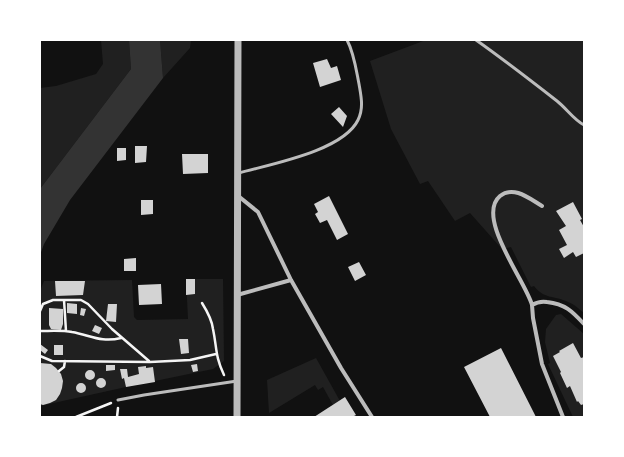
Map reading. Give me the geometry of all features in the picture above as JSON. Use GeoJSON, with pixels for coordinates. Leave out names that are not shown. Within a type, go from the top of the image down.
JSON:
{"type":"FeatureCollection","features":[{"type":"Feature","properties":{"kind":"street"},"geometry":{"type":"LineString","coordinates":[[237,417],[238,40]]}},
{"type":"Feature","properties":{"kind":"street"},"geometry":{"type":"LineString","coordinates":[[542,206],[516,192],[510,191],[504,193],[498,198],[494,210],[494,222],[500,242],[526,289],[532,305],[542,364],[564,417]]}},
{"type":"Feature","properties":{"kind":"street"},"geometry":{"type":"LineString","coordinates":[[237,195],[258,212],[291,280],[341,368],[372,417]]}},
{"type":"Feature","properties":{"kind":"street"},"geometry":{"type":"LineString","coordinates":[[237,295],[291,280]]}},
{"type":"Feature","properties":{"kind":"street"},"geometry":{"type":"LineString","coordinates":[[532,305],[541,302],[562,304],[584,324]]}},
{"type":"Feature","properties":{"kind":"lane"},"geometry":{"type":"LineString","coordinates":[[237,173],[302,156],[332,144],[348,133],[358,120],[362,104],[357,70],[350,45],[347,40]]}},
{"type":"Feature","properties":{"kind":"lane"},"geometry":{"type":"LineString","coordinates":[[476,40],[515,68],[567,109],[580,123],[584,125]]}},
{"type":"Feature","properties":{"kind":"lane"},"geometry":{"type":"LineString","coordinates":[[118,400],[144,394],[237,381]]}},
{"type":"Feature","properties":{"kind":"path"},"geometry":{"type":"LineString","coordinates":[[40,311],[43,304],[52,300],[80,300],[88,304],[121,338],[150,362]]}},
{"type":"Feature","properties":{"kind":"path"},"geometry":{"type":"LineString","coordinates":[[64,300],[66,331]]}},
{"type":"Feature","properties":{"kind":"path"},"geometry":{"type":"LineString","coordinates":[[202,303],[210,317],[219,365]]}},
{"type":"Feature","properties":{"kind":"path"},"geometry":{"type":"LineString","coordinates":[[40,331],[66,331],[106,340],[121,338]]}},
{"type":"Feature","properties":{"kind":"path"},"geometry":{"type":"LineString","coordinates":[[40,356],[52,361],[150,362],[190,360],[216,354]]}},
{"type":"Feature","properties":{"kind":"path"},"geometry":{"type":"LineString","coordinates":[[58,371],[64,367],[65,360]]}},
{"type":"Feature","properties":{"kind":"path"},"geometry":{"type":"LineString","coordinates":[[76,417],[118,400]]}},
{"type":"Feature","properties":{"kind":"shaded area"},"geometry":{"type":"Polygon","coordinates":[[[101,40],[129,40],[131,69],[40,189],[40,88],[56,86],[96,74],[103,64],[101,40]]]}},
{"type":"Feature","properties":{"kind":"shaded area"},"geometry":{"type":"Polygon","coordinates":[[[129,40],[160,40],[163,78],[70,200],[44,244],[40,255],[40,189],[131,69],[129,40]]]}},
{"type":"Feature","properties":{"kind":"shaded area"},"geometry":{"type":"Polygon","coordinates":[[[160,40],[191,40],[190,48],[163,78],[160,40]]]}},
{"type":"Feature","properties":{"kind":"shaded area"},"geometry":{"type":"Polygon","coordinates":[[[426,40],[584,40],[584,313],[570,303],[546,295],[534,286],[531,287],[511,247],[502,249],[470,213],[455,221],[428,181],[420,184],[391,129],[370,61],[426,40]]]}},
{"type":"Feature","properties":{"kind":"shaded area"},"geometry":{"type":"Polygon","coordinates":[[[186,279],[223,279],[224,361],[213,369],[40,406],[40,291],[44,281],[132,280],[134,317],[137,320],[188,319],[186,279]]]}},
{"type":"Feature","properties":{"kind":"shaded area"},"geometry":{"type":"Polygon","coordinates":[[[561,314],[584,334],[584,417],[573,417],[548,364],[550,363],[545,342],[546,329],[556,315],[561,314]]]}},
{"type":"Feature","properties":{"kind":"shaded area"},"geometry":{"type":"Polygon","coordinates":[[[316,358],[340,401],[333,405],[323,387],[318,390],[315,385],[269,413],[267,380],[316,358]]]}},
{"type":"Feature","properties":{"kind":"building"},"geometry":{"type":"Polygon","coordinates":[[[327,59],[331,68],[337,66],[341,80],[320,87],[313,63],[327,59]]]}},
{"type":"Feature","properties":{"kind":"building"},"geometry":{"type":"Polygon","coordinates":[[[339,107],[347,116],[343,127],[331,114],[339,107]]]}},
{"type":"Feature","properties":{"kind":"building"},"geometry":{"type":"Polygon","coordinates":[[[135,146],[147,146],[146,162],[135,163],[135,146]]]}},
{"type":"Feature","properties":{"kind":"building"},"geometry":{"type":"Polygon","coordinates":[[[117,148],[126,148],[126,160],[117,161],[117,148]]]}},
{"type":"Feature","properties":{"kind":"building"},"geometry":{"type":"Polygon","coordinates":[[[182,154],[208,154],[208,173],[183,174],[182,154]]]}},
{"type":"Feature","properties":{"kind":"building"},"geometry":{"type":"Polygon","coordinates":[[[329,196],[348,234],[337,240],[327,220],[320,223],[315,214],[318,212],[314,204],[329,196]]]}},
{"type":"Feature","properties":{"kind":"building"},"geometry":{"type":"Polygon","coordinates":[[[141,200],[153,200],[153,214],[141,215],[141,200]]]}},
{"type":"Feature","properties":{"kind":"building"},"geometry":{"type":"Polygon","coordinates":[[[573,202],[582,219],[580,220],[584,227],[584,253],[576,257],[573,252],[564,258],[559,249],[567,245],[559,230],[566,226],[556,211],[573,202]]]}},
{"type":"Feature","properties":{"kind":"building"},"geometry":{"type":"Polygon","coordinates":[[[136,258],[136,271],[124,271],[124,259],[136,258]]]}},
{"type":"Feature","properties":{"kind":"building"},"geometry":{"type":"Polygon","coordinates":[[[359,262],[366,275],[355,281],[348,267],[359,262]]]}},
{"type":"Feature","properties":{"kind":"building"},"geometry":{"type":"Polygon","coordinates":[[[186,279],[195,279],[195,294],[186,295],[186,279]]]}},
{"type":"Feature","properties":{"kind":"building"},"geometry":{"type":"Polygon","coordinates":[[[55,281],[85,281],[83,295],[56,296],[55,281]]]}},
{"type":"Feature","properties":{"kind":"building"},"geometry":{"type":"Polygon","coordinates":[[[161,284],[162,304],[139,305],[138,285],[161,284]]]}},
{"type":"Feature","properties":{"kind":"building"},"geometry":{"type":"Polygon","coordinates":[[[67,303],[77,304],[77,314],[67,313],[67,303]]]}},
{"type":"Feature","properties":{"kind":"building"},"geometry":{"type":"Polygon","coordinates":[[[108,304],[117,304],[116,322],[106,321],[108,304]]]}},
{"type":"Feature","properties":{"kind":"building"},"geometry":{"type":"Polygon","coordinates":[[[49,308],[63,309],[63,324],[61,330],[51,329],[49,325],[49,308]]]}},
{"type":"Feature","properties":{"kind":"building"},"geometry":{"type":"Polygon","coordinates":[[[81,308],[86,309],[84,316],[80,315],[81,308]]]}},
{"type":"Feature","properties":{"kind":"building"},"geometry":{"type":"Polygon","coordinates":[[[95,325],[102,328],[99,334],[92,331],[95,325]]]}},
{"type":"Feature","properties":{"kind":"building"},"geometry":{"type":"Polygon","coordinates":[[[179,339],[188,339],[189,353],[181,354],[179,339]]]}},
{"type":"Feature","properties":{"kind":"building"},"geometry":{"type":"Polygon","coordinates":[[[573,343],[581,358],[584,357],[584,404],[581,405],[578,401],[577,402],[570,386],[567,388],[553,356],[573,343]]]}},
{"type":"Feature","properties":{"kind":"building"},"geometry":{"type":"Polygon","coordinates":[[[40,344],[48,350],[45,354],[40,350],[40,344]]]}},
{"type":"Feature","properties":{"kind":"building"},"geometry":{"type":"Polygon","coordinates":[[[54,345],[63,345],[63,355],[54,355],[54,345]]]}},
{"type":"Feature","properties":{"kind":"building"},"geometry":{"type":"Polygon","coordinates":[[[501,348],[536,417],[490,417],[464,367],[501,348]]]}},
{"type":"Feature","properties":{"kind":"building"},"geometry":{"type":"Polygon","coordinates":[[[40,363],[51,364],[61,374],[63,381],[60,394],[56,400],[43,405],[40,404],[40,363]]]}},
{"type":"Feature","properties":{"kind":"building"},"geometry":{"type":"Polygon","coordinates":[[[197,364],[198,371],[193,372],[191,365],[197,364]]]}},
{"type":"Feature","properties":{"kind":"building"},"geometry":{"type":"Polygon","coordinates":[[[106,365],[115,365],[115,370],[106,371],[106,365]]]}},
{"type":"Feature","properties":{"kind":"building"},"geometry":{"type":"Polygon","coordinates":[[[146,366],[146,368],[153,367],[155,382],[126,387],[124,378],[122,379],[120,369],[127,369],[128,377],[139,374],[138,367],[146,366]]]}},
{"type":"Feature","properties":{"kind":"building"},"geometry":{"type":"Polygon","coordinates":[[[88,370],[92,370],[94,371],[94,379],[88,380],[85,377],[85,373],[88,370]]]}},
{"type":"Feature","properties":{"kind":"building"},"geometry":{"type":"Polygon","coordinates":[[[99,378],[103,378],[105,379],[105,387],[99,388],[96,385],[96,381],[99,378]]]}},
{"type":"Feature","properties":{"kind":"building"},"geometry":{"type":"Polygon","coordinates":[[[79,383],[83,383],[85,384],[85,392],[79,393],[76,390],[76,386],[79,383]]]}},
{"type":"Feature","properties":{"kind":"building"},"geometry":{"type":"Polygon","coordinates":[[[345,397],[356,415],[352,417],[314,417],[345,397]]]}}]}
